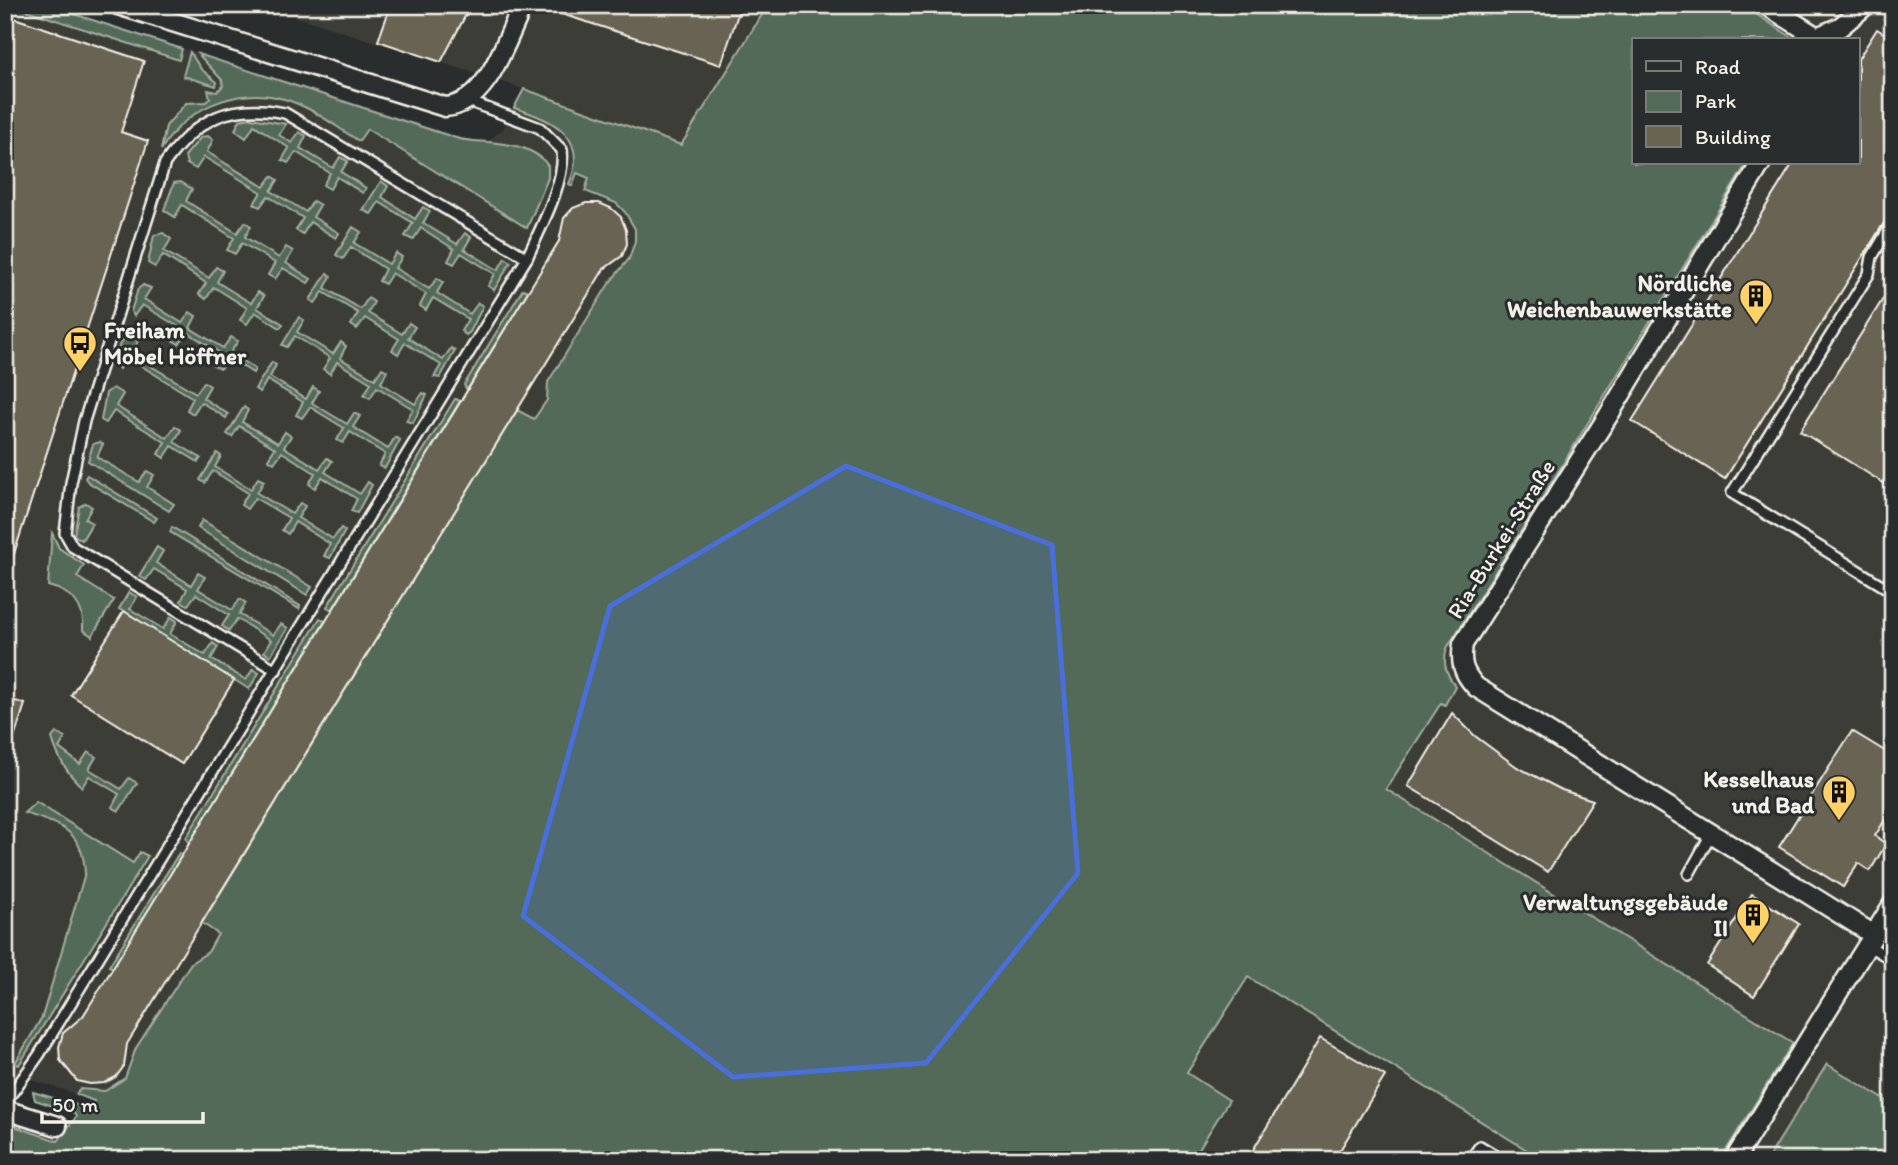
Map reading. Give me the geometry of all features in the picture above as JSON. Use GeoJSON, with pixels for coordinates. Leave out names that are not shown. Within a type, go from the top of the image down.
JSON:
{"type":"FeatureCollection","features":[{"type":"Feature","properties":{"kind":"street"},"geometry":{"type":"LineString","coordinates":[[118,5],[444,107],[458,106],[468,101],[487,78],[523,5]]}},
{"type":"Feature","properties":{"kind":"street"},"geometry":{"type":"LineString","coordinates":[[1766,5],[1816,38]]}},
{"type":"Feature","properties":{"kind":"street"},"geometry":{"type":"LineString","coordinates":[[1819,38],[1840,27],[1866,5]]}},
{"type":"Feature","properties":{"kind":"street","name":"Ria-Burkei-Straße"},"geometry":{"type":"LineString","coordinates":[[1760,164],[1608,416],[1463,644],[1461,660],[1466,676],[1476,687],[1711,834],[1871,940]]}},
{"type":"Feature","properties":{"kind":"street"},"geometry":{"type":"LineString","coordinates":[[1734,1160],[1893,904]]}},
{"type":"Feature","properties":{"kind":"street"},"geometry":{"type":"LineString","coordinates":[[5,1110],[57,1126]]}},
{"type":"Feature","properties":{"kind":"lane"},"geometry":{"type":"LineString","coordinates":[[5,1103],[46,1044],[527,258],[546,215],[563,160],[562,150],[540,128],[468,101]]}},
{"type":"Feature","properties":{"kind":"lane"},"geometry":{"type":"LineString","coordinates":[[276,670],[72,547],[67,541],[71,483],[84,421],[165,163],[184,136],[204,123],[256,107],[285,113],[527,258]]}},
{"type":"Feature","properties":{"kind":"lane"},"geometry":{"type":"LineString","coordinates":[[1893,222],[1872,257],[1869,274],[1732,493],[1893,592]]}},
{"type":"Feature","properties":{"kind":"lane"},"geometry":{"type":"LineString","coordinates":[[1689,874],[1711,834]]}},
{"type":"Feature","properties":{"kind":"lane"},"geometry":{"type":"LineString","coordinates":[[1871,940],[1893,960]]}},
{"type":"Feature","properties":{"kind":"lane"},"geometry":{"type":"LineString","coordinates":[[1470,1160],[1480,1146],[1503,1160]]}},
{"type":"Feature","properties":{"kind":"highlighted area"},"geometry":{"type":"Polygon","coordinates":[[[846,466],[1052,545],[1078,873],[926,1063],[733,1077],[523,916],[610,606],[846,466]]]}},
{"type":"Feature","properties":{"kind":"shaded area"},"geometry":{"type":"Polygon","coordinates":[[[5,5],[46,5],[476,142],[488,141],[503,129],[524,89],[259,5],[768,5],[681,145],[716,158],[122,1109],[5,1071],[5,5]]]}},
{"type":"Feature","properties":{"kind":"shaded area"},"geometry":{"type":"Polygon","coordinates":[[[1825,5],[1893,5],[1893,1105],[1827,1064],[1767,1160],[1720,1160],[1792,1043],[1386,789],[1441,703],[1389,669],[1701,164],[1860,164],[1860,38],[1780,38],[1825,5]]]}},
{"type":"Feature","properties":{"kind":"shaded area"},"geometry":{"type":"Polygon","coordinates":[[[1248,977],[1543,1160],[1192,1160],[1229,1100],[1187,1074],[1248,977]]]}},
{"type":"Feature","properties":{"kind":"green space"},"geometry":{"type":"Polygon","coordinates":[[[10,5],[46,5],[182,49],[179,60],[10,5]]]}},
{"type":"Feature","properties":{"kind":"green space"},"geometry":{"type":"Polygon","coordinates":[[[768,5],[1742,5],[1793,38],[1632,38],[1632,164],[1746,164],[1447,648],[1446,668],[1455,686],[1445,705],[1441,703],[1386,789],[1793,1043],[1720,1160],[1543,1160],[1248,977],[1187,1073],[1229,1100],[1192,1160],[5,1160],[8,1124],[58,1141],[76,1117],[74,1113],[35,1100],[33,1092],[90,1109],[94,1101],[76,1094],[80,1089],[105,1091],[125,1078],[136,1048],[191,963],[208,952],[218,934],[202,923],[517,410],[534,419],[547,400],[548,382],[610,282],[629,259],[635,241],[635,229],[625,212],[616,203],[585,191],[589,178],[577,173],[572,186],[569,184],[575,153],[571,142],[554,124],[514,108],[524,89],[681,145],[768,5]]]}},
{"type":"Feature","properties":{"kind":"green space"},"geometry":{"type":"Polygon","coordinates":[[[190,52],[201,69],[217,82],[216,86],[183,76],[190,52]]]}},
{"type":"Feature","properties":{"kind":"green space"},"geometry":{"type":"Polygon","coordinates":[[[198,54],[459,139],[507,144],[531,151],[548,166],[548,178],[527,228],[367,129],[359,141],[314,112],[279,98],[259,95],[221,101],[187,120],[161,150],[166,126],[186,103],[206,102],[210,98],[208,90],[217,92],[223,86],[222,80],[198,54]]]}},
{"type":"Feature","properties":{"kind":"green space"},"geometry":{"type":"Polygon","coordinates":[[[251,118],[286,124],[279,135],[292,143],[299,132],[306,136],[300,148],[333,168],[340,157],[348,161],[341,172],[366,188],[363,193],[337,177],[330,189],[323,185],[330,173],[296,152],[288,163],[282,160],[289,148],[254,125],[246,138],[235,130],[240,120],[251,118]]]}},
{"type":"Feature","properties":{"kind":"green space"},"geometry":{"type":"Polygon","coordinates":[[[208,136],[213,140],[207,152],[264,187],[272,176],[278,180],[271,191],[306,212],[313,201],[320,205],[313,217],[339,233],[336,238],[310,222],[303,234],[296,230],[303,218],[268,196],[260,207],[254,204],[261,192],[204,157],[196,169],[187,164],[185,156],[201,137],[208,136]]]}},
{"type":"Feature","properties":{"kind":"green space"},"geometry":{"type":"Polygon","coordinates":[[[381,181],[388,186],[382,197],[415,219],[423,207],[430,211],[423,223],[457,244],[465,233],[471,237],[464,249],[498,270],[505,258],[511,262],[494,290],[488,286],[495,274],[461,253],[454,264],[448,261],[454,249],[421,228],[413,240],[405,236],[413,223],[379,202],[371,214],[363,210],[381,181]]]}},
{"type":"Feature","properties":{"kind":"green space"},"geometry":{"type":"Polygon","coordinates":[[[181,182],[192,189],[186,201],[237,233],[245,222],[251,226],[245,237],[279,258],[286,247],[293,251],[286,263],[311,279],[308,283],[283,268],[275,279],[268,275],[275,263],[242,243],[235,254],[227,250],[234,238],[182,205],[175,217],[164,210],[174,183],[181,182]]]}},
{"type":"Feature","properties":{"kind":"green space"},"geometry":{"type":"Polygon","coordinates":[[[353,227],[361,232],[354,243],[389,264],[396,253],[402,257],[395,268],[429,289],[437,278],[443,282],[437,293],[470,314],[478,303],[483,306],[470,332],[466,335],[461,331],[468,319],[433,298],[426,310],[420,306],[426,294],[392,273],[385,284],[379,281],[385,269],[351,247],[343,259],[336,255],[353,227]]]}},
{"type":"Feature","properties":{"kind":"green space"},"geometry":{"type":"Polygon","coordinates":[[[163,233],[171,239],[164,251],[209,278],[216,267],[223,271],[217,282],[251,303],[258,292],[264,296],[257,308],[283,324],[280,328],[255,312],[247,324],[240,320],[247,308],[214,287],[206,299],[199,294],[206,283],[163,255],[155,267],[148,263],[154,235],[163,233]]]}},
{"type":"Feature","properties":{"kind":"green space"},"geometry":{"type":"Polygon","coordinates":[[[327,273],[331,276],[325,288],[361,309],[368,298],[374,302],[368,313],[402,334],[409,323],[415,327],[408,338],[443,360],[451,348],[455,351],[440,378],[434,377],[441,365],[405,343],[398,354],[392,350],[399,339],[365,318],[357,329],[351,325],[358,313],[323,292],[315,303],[310,300],[327,273]]]}},
{"type":"Feature","properties":{"kind":"green space"},"geometry":{"type":"Polygon","coordinates":[[[143,285],[151,288],[144,299],[182,323],[190,312],[196,316],[190,328],[223,348],[231,337],[238,341],[230,353],[255,369],[253,373],[228,357],[220,369],[213,365],[220,353],[187,332],[179,344],[172,340],[179,327],[142,305],[134,316],[131,311],[138,289],[143,285]]]}},
{"type":"Feature","properties":{"kind":"green space"},"geometry":{"type":"Polygon","coordinates":[[[523,289],[528,291],[467,390],[464,385],[523,289]]]}},
{"type":"Feature","properties":{"kind":"green space"},"geometry":{"type":"Polygon","coordinates":[[[299,317],[304,320],[297,332],[333,354],[341,342],[346,346],[340,358],[375,379],[382,368],[387,371],[381,383],[415,404],[423,393],[427,395],[413,423],[406,421],[413,409],[377,387],[370,398],[364,395],[371,383],[337,362],[330,374],[323,369],[330,358],[295,336],[287,347],[282,345],[299,317]]]}},
{"type":"Feature","properties":{"kind":"green space"},"geometry":{"type":"Polygon","coordinates":[[[128,335],[138,341],[131,354],[196,393],[204,382],[210,386],[203,398],[228,414],[226,418],[201,402],[193,414],[187,410],[193,398],[127,357],[119,369],[114,362],[120,343],[128,335]]]}},
{"type":"Feature","properties":{"kind":"green space"},"geometry":{"type":"Polygon","coordinates":[[[272,362],[276,365],[270,377],[306,399],[313,387],[319,391],[312,403],[347,424],[354,413],[360,416],[353,427],[388,449],[395,437],[400,440],[385,468],[379,466],[385,454],[350,432],[343,443],[337,440],[344,428],[310,407],[302,418],[296,415],[303,402],[267,380],[260,392],[255,389],[272,362]]]}},
{"type":"Feature","properties":{"kind":"green space"},"geometry":{"type":"Polygon","coordinates":[[[113,388],[123,394],[116,406],[167,438],[175,426],[181,430],[174,442],[201,458],[198,462],[172,446],[164,458],[158,454],[165,442],[114,411],[106,423],[101,420],[106,393],[113,388]]]}},
{"type":"Feature","properties":{"kind":"green space"},"geometry":{"type":"Polygon","coordinates":[[[455,399],[460,401],[332,610],[327,607],[455,399]]]}},
{"type":"Feature","properties":{"kind":"green space"},"geometry":{"type":"Polygon","coordinates":[[[244,407],[248,410],[242,422],[278,443],[285,432],[291,436],[284,447],[319,469],[327,458],[332,461],[325,472],[360,494],[368,482],[372,485],[357,513],[351,511],[357,499],[322,477],[315,488],[309,484],[315,473],[282,452],[274,463],[268,459],[275,448],[239,426],[232,437],[227,434],[244,407]]]}},
{"type":"Feature","properties":{"kind":"green space"},"geometry":{"type":"Polygon","coordinates":[[[93,444],[103,444],[97,457],[139,482],[147,471],[154,475],[147,487],[174,504],[169,511],[88,461],[93,444]]]}},
{"type":"Feature","properties":{"kind":"green space"},"geometry":{"type":"Polygon","coordinates":[[[217,453],[221,456],[215,467],[251,489],[258,478],[264,481],[257,493],[292,514],[300,503],[305,506],[298,518],[333,539],[341,528],[345,531],[330,558],[324,556],[330,544],[295,522],[288,534],[282,530],[289,518],[255,498],[247,509],[241,505],[248,493],[213,471],[205,483],[200,480],[217,453]]]}},
{"type":"Feature","properties":{"kind":"green space"},"geometry":{"type":"Polygon","coordinates":[[[87,475],[157,518],[154,522],[88,482],[85,478],[87,475]]]}},
{"type":"Feature","properties":{"kind":"green space"},"geometry":{"type":"Polygon","coordinates":[[[86,503],[92,507],[85,519],[92,523],[82,540],[74,535],[79,507],[86,503]]]}},
{"type":"Feature","properties":{"kind":"green space"},"geometry":{"type":"Polygon","coordinates":[[[202,520],[312,587],[307,595],[198,528],[202,520]]]}},
{"type":"Feature","properties":{"kind":"green space"},"geometry":{"type":"Polygon","coordinates":[[[172,527],[300,606],[299,609],[170,532],[172,527]]]}},
{"type":"Feature","properties":{"kind":"green space"},"geometry":{"type":"Polygon","coordinates":[[[52,533],[59,548],[84,565],[77,577],[114,600],[92,636],[83,630],[82,613],[75,601],[64,592],[48,586],[52,533]]]}},
{"type":"Feature","properties":{"kind":"green space"},"geometry":{"type":"Polygon","coordinates":[[[157,547],[163,551],[156,563],[191,585],[198,573],[205,577],[198,589],[232,610],[240,599],[246,603],[239,614],[273,635],[281,624],[288,628],[270,656],[264,652],[271,640],[237,619],[229,631],[222,626],[229,615],[196,594],[188,605],[181,601],[187,589],[154,569],[146,580],[139,576],[157,547]]]}},
{"type":"Feature","properties":{"kind":"green space"},"geometry":{"type":"Polygon","coordinates":[[[129,592],[137,597],[130,609],[163,629],[171,617],[177,621],[170,634],[205,655],[213,643],[218,647],[211,659],[246,680],[253,669],[259,673],[249,689],[119,609],[129,592]]]}},
{"type":"Feature","properties":{"kind":"green space"},"geometry":{"type":"Polygon","coordinates":[[[320,618],[325,621],[189,844],[186,838],[320,618]]]}},
{"type":"Feature","properties":{"kind":"green space"},"geometry":{"type":"Polygon","coordinates":[[[56,733],[65,738],[59,748],[80,764],[88,752],[96,757],[89,769],[121,789],[129,778],[137,783],[119,811],[112,807],[119,794],[89,776],[82,787],[71,776],[54,745],[52,738],[56,733]]]}},
{"type":"Feature","properties":{"kind":"green space"},"geometry":{"type":"Polygon","coordinates":[[[36,802],[133,863],[140,852],[148,856],[19,1065],[15,1063],[42,1017],[85,873],[80,847],[68,831],[24,813],[36,802]]]}},
{"type":"Feature","properties":{"kind":"green space"},"geometry":{"type":"Polygon","coordinates":[[[179,853],[182,855],[113,968],[109,966],[179,853]]]}},
{"type":"Feature","properties":{"kind":"green space"},"geometry":{"type":"Polygon","coordinates":[[[1827,1064],[1893,1105],[1893,1160],[1767,1160],[1827,1064]]]}},
{"type":"Feature","properties":{"kind":"building"},"geometry":{"type":"Polygon","coordinates":[[[391,5],[415,11],[418,5],[471,5],[441,62],[378,41],[391,5]]]}},
{"type":"Feature","properties":{"kind":"building"},"geometry":{"type":"Polygon","coordinates":[[[547,5],[741,5],[721,65],[546,9],[547,5]]]}},
{"type":"Feature","properties":{"kind":"building"},"geometry":{"type":"Polygon","coordinates":[[[5,15],[144,61],[121,132],[148,141],[9,569],[5,569],[5,15]]]}},
{"type":"Feature","properties":{"kind":"building","name":"Nördliche Weichenbauwerkstätte"},"geometry":{"type":"Polygon","coordinates":[[[1877,29],[1893,39],[1893,215],[1887,218],[1725,479],[1632,421],[1792,164],[1860,164],[1860,56],[1877,29]]]}},
{"type":"Feature","properties":{"kind":"building"},"geometry":{"type":"Polygon","coordinates":[[[586,203],[599,203],[611,208],[621,217],[627,244],[622,256],[604,269],[127,1044],[124,1066],[116,1077],[104,1083],[77,1081],[60,1060],[59,1047],[63,1033],[83,1016],[109,974],[559,241],[564,218],[573,208],[586,203]]]}},
{"type":"Feature","properties":{"kind":"building"},"geometry":{"type":"Polygon","coordinates":[[[1893,283],[1893,489],[1800,431],[1893,283]]]}},
{"type":"Feature","properties":{"kind":"building"},"geometry":{"type":"Polygon","coordinates":[[[124,611],[234,680],[182,764],[71,695],[124,611]]]}},
{"type":"Feature","properties":{"kind":"building"},"geometry":{"type":"Polygon","coordinates":[[[5,698],[25,704],[9,754],[5,754],[5,698]]]}},
{"type":"Feature","properties":{"kind":"building"},"geometry":{"type":"Polygon","coordinates":[[[1452,713],[1475,736],[1517,767],[1562,790],[1593,800],[1548,872],[1408,786],[1452,713]]]}},
{"type":"Feature","properties":{"kind":"building","name":"Kesselhaus und Bad"},"geometry":{"type":"Polygon","coordinates":[[[1852,731],[1893,756],[1893,807],[1875,836],[1886,844],[1870,871],[1858,863],[1843,887],[1779,847],[1852,731]]]}},
{"type":"Feature","properties":{"kind":"building","name":"Verwaltungsgebäude II"},"geometry":{"type":"Polygon","coordinates":[[[1752,894],[1799,924],[1754,996],[1707,965],[1752,894]]]}},
{"type":"Feature","properties":{"kind":"building"},"geometry":{"type":"Polygon","coordinates":[[[1320,1038],[1385,1076],[1334,1160],[1247,1160],[1320,1038]]]}},
{"type":"Feature","properties":{"kind":"place","name":"Nördliche Weichenbauwerkstätte"},"geometry":{"type":"Point","coordinates":[1756,326]}},
{"type":"Feature","properties":{"kind":"place","name":"Freiham Möbel Höffner"},"geometry":{"type":"Point","coordinates":[80,373]}},
{"type":"Feature","properties":{"kind":"place","name":"Kesselhaus und Bad"},"geometry":{"type":"Point","coordinates":[1839,822]}},
{"type":"Feature","properties":{"kind":"place","name":"Verwaltungsgebäude II"},"geometry":{"type":"Point","coordinates":[1753,945]}}]}
